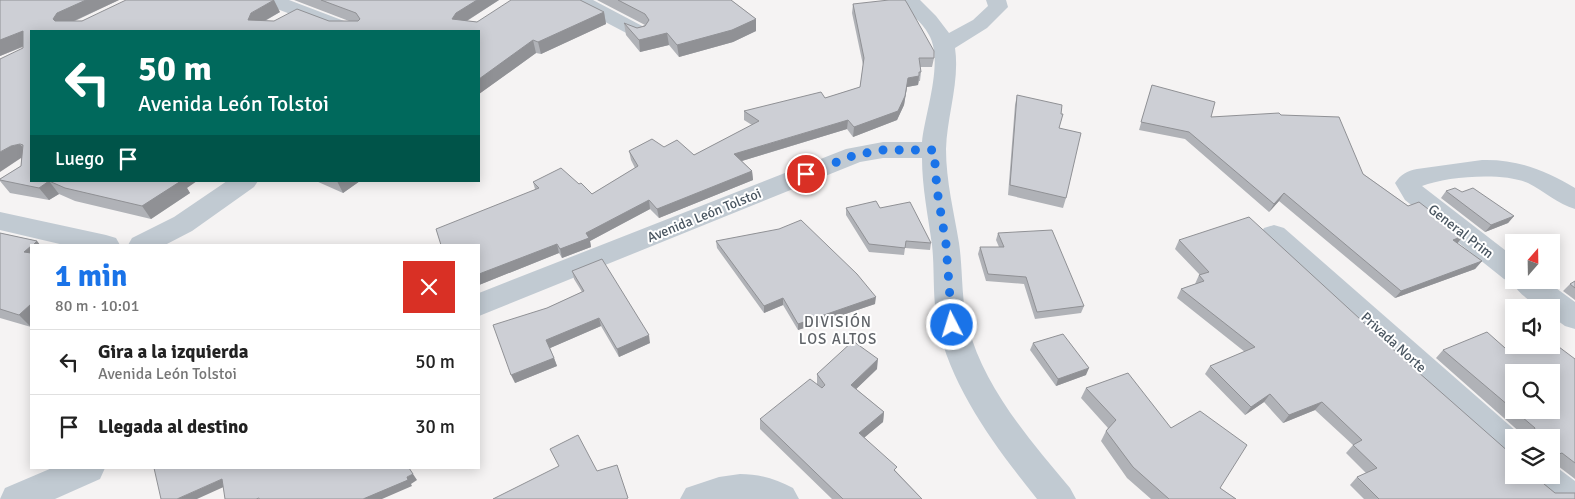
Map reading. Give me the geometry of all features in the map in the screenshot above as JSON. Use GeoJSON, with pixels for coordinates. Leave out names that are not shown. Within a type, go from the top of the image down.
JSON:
{"type":"FeatureCollection","features":[{"type":"Feature","properties":{"kind":"street"},"geometry":{"type":"LineString","coordinates":[[271,0],[350,30]]}},
{"type":"Feature","properties":{"kind":"street"},"geometry":{"type":"LineString","coordinates":[[578,0],[639,32]]}},
{"type":"Feature","properties":{"kind":"street"},"geometry":{"type":"LineString","coordinates":[[909,0],[940,35],[945,45],[945,60],[934,150],[937,190],[946,244],[952,325],[964,361],[997,417],[1058,499]]}},
{"type":"Feature","properties":{"kind":"street"},"geometry":{"type":"LineString","coordinates":[[945,45],[980,24],[998,7],[996,0]]}},
{"type":"Feature","properties":{"kind":"street"},"geometry":{"type":"LineString","coordinates":[[279,23],[300,11]]}},
{"type":"Feature","properties":{"kind":"street","name":"Avenida León Tolstoi"},"geometry":{"type":"LineString","coordinates":[[480,305],[855,155],[883,150],[934,150]]}},
{"type":"Feature","properties":{"kind":"street","name":"General Prim"},"geometry":{"type":"LineString","coordinates":[[1505,265],[1414,194],[1408,183],[1417,178],[1491,168],[1506,169],[1536,177],[1575,200]]}},
{"type":"Feature","properties":{"kind":"street"},"geometry":{"type":"LineString","coordinates":[[144,244],[183,224],[244,182]]}},
{"type":"Feature","properties":{"kind":"street"},"geometry":{"type":"LineString","coordinates":[[0,221],[102,244]]}},
{"type":"Feature","properties":{"kind":"street","name":"Privada Norte"},"geometry":{"type":"LineString","coordinates":[[1274,235],[1505,442]]}},
{"type":"Feature","properties":{"kind":"street"},"geometry":{"type":"LineString","coordinates":[[1537,289],[1575,318]]}},
{"type":"Feature","properties":{"kind":"street"},"geometry":{"type":"LineString","coordinates":[[17,499],[86,469]]}},
{"type":"Feature","properties":{"kind":"street"},"geometry":{"type":"LineString","coordinates":[[1552,484],[1570,499]]}},
{"type":"Feature","properties":{"kind":"street"},"geometry":{"type":"LineString","coordinates":[[698,499],[737,488],[769,492],[781,499]]}},
{"type":"Feature","properties":{"kind":"building"},"geometry":{"type":"Polygon","coordinates":[[[0,0],[86,0],[57,13],[53,19],[55,21],[82,21],[126,0],[274,0],[251,13],[248,20],[274,21],[297,9],[329,21],[358,21],[360,19],[356,13],[321,0],[477,0],[456,13],[452,19],[477,22],[511,0],[580,0],[604,12],[538,42],[533,40],[480,78],[480,30],[30,30],[30,182],[48,182],[39,188],[0,180],[21,166],[23,145],[11,146],[0,152],[0,59],[23,48],[23,31],[0,40],[0,0]]]}},
{"type":"Feature","properties":{"kind":"building"},"geometry":{"type":"Polygon","coordinates":[[[618,0],[731,0],[756,19],[732,30],[677,45],[667,33],[639,40],[624,23],[637,28],[645,26],[649,20],[645,14],[618,0]]]}},
{"type":"Feature","properties":{"kind":"building"},"geometry":{"type":"Polygon","coordinates":[[[905,0],[934,51],[934,58],[919,58],[921,72],[919,72],[919,76],[908,78],[905,96],[898,111],[854,127],[848,120],[734,154],[752,171],[657,209],[649,200],[586,233],[589,238],[560,249],[557,244],[480,274],[480,244],[441,244],[436,229],[539,188],[533,182],[561,168],[592,194],[638,166],[629,151],[652,139],[664,147],[677,140],[694,155],[759,121],[744,111],[821,92],[825,98],[860,87],[864,58],[853,4],[905,0]]]}},
{"type":"Feature","properties":{"kind":"building"},"geometry":{"type":"Polygon","coordinates":[[[1152,85],[1215,102],[1211,117],[1279,113],[1281,115],[1339,117],[1363,174],[1408,206],[1419,202],[1463,236],[1453,240],[1482,261],[1401,291],[1284,193],[1274,204],[1189,132],[1141,122],[1152,85]]]}},
{"type":"Feature","properties":{"kind":"building"},"geometry":{"type":"Polygon","coordinates":[[[1017,95],[1062,105],[1061,114],[1063,114],[1059,128],[1081,133],[1066,198],[1010,185],[1017,95]]]}},
{"type":"Feature","properties":{"kind":"building"},"geometry":{"type":"Polygon","coordinates":[[[51,182],[179,182],[142,206],[65,188],[51,182]]]}},
{"type":"Feature","properties":{"kind":"building"},"geometry":{"type":"Polygon","coordinates":[[[1455,188],[1462,192],[1473,188],[1514,216],[1491,225],[1446,191],[1455,188]]]}},
{"type":"Feature","properties":{"kind":"building"},"geometry":{"type":"Polygon","coordinates":[[[876,201],[880,208],[910,202],[931,243],[906,241],[905,248],[869,244],[846,208],[876,201]]]}},
{"type":"Feature","properties":{"kind":"building"},"geometry":{"type":"Polygon","coordinates":[[[1249,217],[1409,364],[1505,449],[1505,484],[1544,484],[1555,493],[1575,493],[1575,499],[1379,499],[1357,477],[1377,468],[1353,445],[1362,440],[1322,402],[1289,415],[1270,394],[1251,407],[1210,366],[1255,347],[1181,289],[1204,281],[1199,275],[1209,272],[1179,240],[1249,217]]]}},
{"type":"Feature","properties":{"kind":"building"},"geometry":{"type":"Polygon","coordinates":[[[801,220],[857,274],[876,297],[798,324],[783,298],[764,306],[716,241],[779,229],[801,220]]]}},
{"type":"Feature","properties":{"kind":"building"},"geometry":{"type":"Polygon","coordinates":[[[1052,230],[1084,306],[1037,312],[1026,277],[988,274],[980,247],[1004,247],[998,233],[1052,230]]]}},
{"type":"Feature","properties":{"kind":"building"},"geometry":{"type":"Polygon","coordinates":[[[0,233],[37,241],[34,244],[30,244],[30,247],[24,252],[30,253],[30,305],[19,315],[0,309],[0,233]]]}},
{"type":"Feature","properties":{"kind":"building"},"geometry":{"type":"Polygon","coordinates":[[[602,259],[649,335],[617,349],[599,318],[546,340],[554,358],[511,375],[493,325],[547,308],[584,291],[572,271],[602,259]]]}},
{"type":"Feature","properties":{"kind":"building"},"geometry":{"type":"Polygon","coordinates":[[[1575,281],[1575,288],[1570,284],[1575,281]]]}},
{"type":"Feature","properties":{"kind":"building"},"geometry":{"type":"Polygon","coordinates":[[[1487,332],[1505,348],[1505,354],[1560,354],[1560,348],[1575,359],[1575,463],[1562,453],[1560,454],[1560,429],[1534,429],[1524,419],[1560,419],[1560,364],[1505,364],[1505,403],[1443,350],[1487,332]]]}},
{"type":"Feature","properties":{"kind":"building"},"geometry":{"type":"Polygon","coordinates":[[[1063,334],[1089,368],[1058,379],[1033,343],[1063,334]]]}},
{"type":"Feature","properties":{"kind":"building"},"geometry":{"type":"Polygon","coordinates":[[[853,341],[878,359],[851,385],[884,412],[859,433],[897,467],[894,470],[922,499],[843,499],[760,419],[810,379],[822,388],[825,385],[817,374],[853,341]]]}},
{"type":"Feature","properties":{"kind":"building"},"geometry":{"type":"Polygon","coordinates":[[[1128,373],[1171,428],[1200,411],[1247,445],[1220,488],[1236,499],[1169,499],[1133,467],[1106,431],[1116,420],[1086,388],[1128,373]]]}},
{"type":"Feature","properties":{"kind":"building"},"geometry":{"type":"Polygon","coordinates":[[[578,435],[597,471],[617,465],[628,498],[493,499],[559,466],[550,449],[578,435]]]}},
{"type":"Feature","properties":{"kind":"building"},"geometry":{"type":"Polygon","coordinates":[[[154,469],[410,469],[413,474],[407,477],[408,480],[363,499],[225,499],[222,479],[177,499],[161,499],[154,469]]]}},
{"type":"Feature","properties":{"kind":"district","name":"DIVISIÓN LOS ALTOS"},"geometry":{"type":"Point","coordinates":[838,330]}},
{"type":"Feature","properties":{"kind":"route"},"geometry":{"type":"LineString","coordinates":[[806,174],[855,155],[883,150],[934,150],[937,190],[946,244],[952,325]]}}]}
